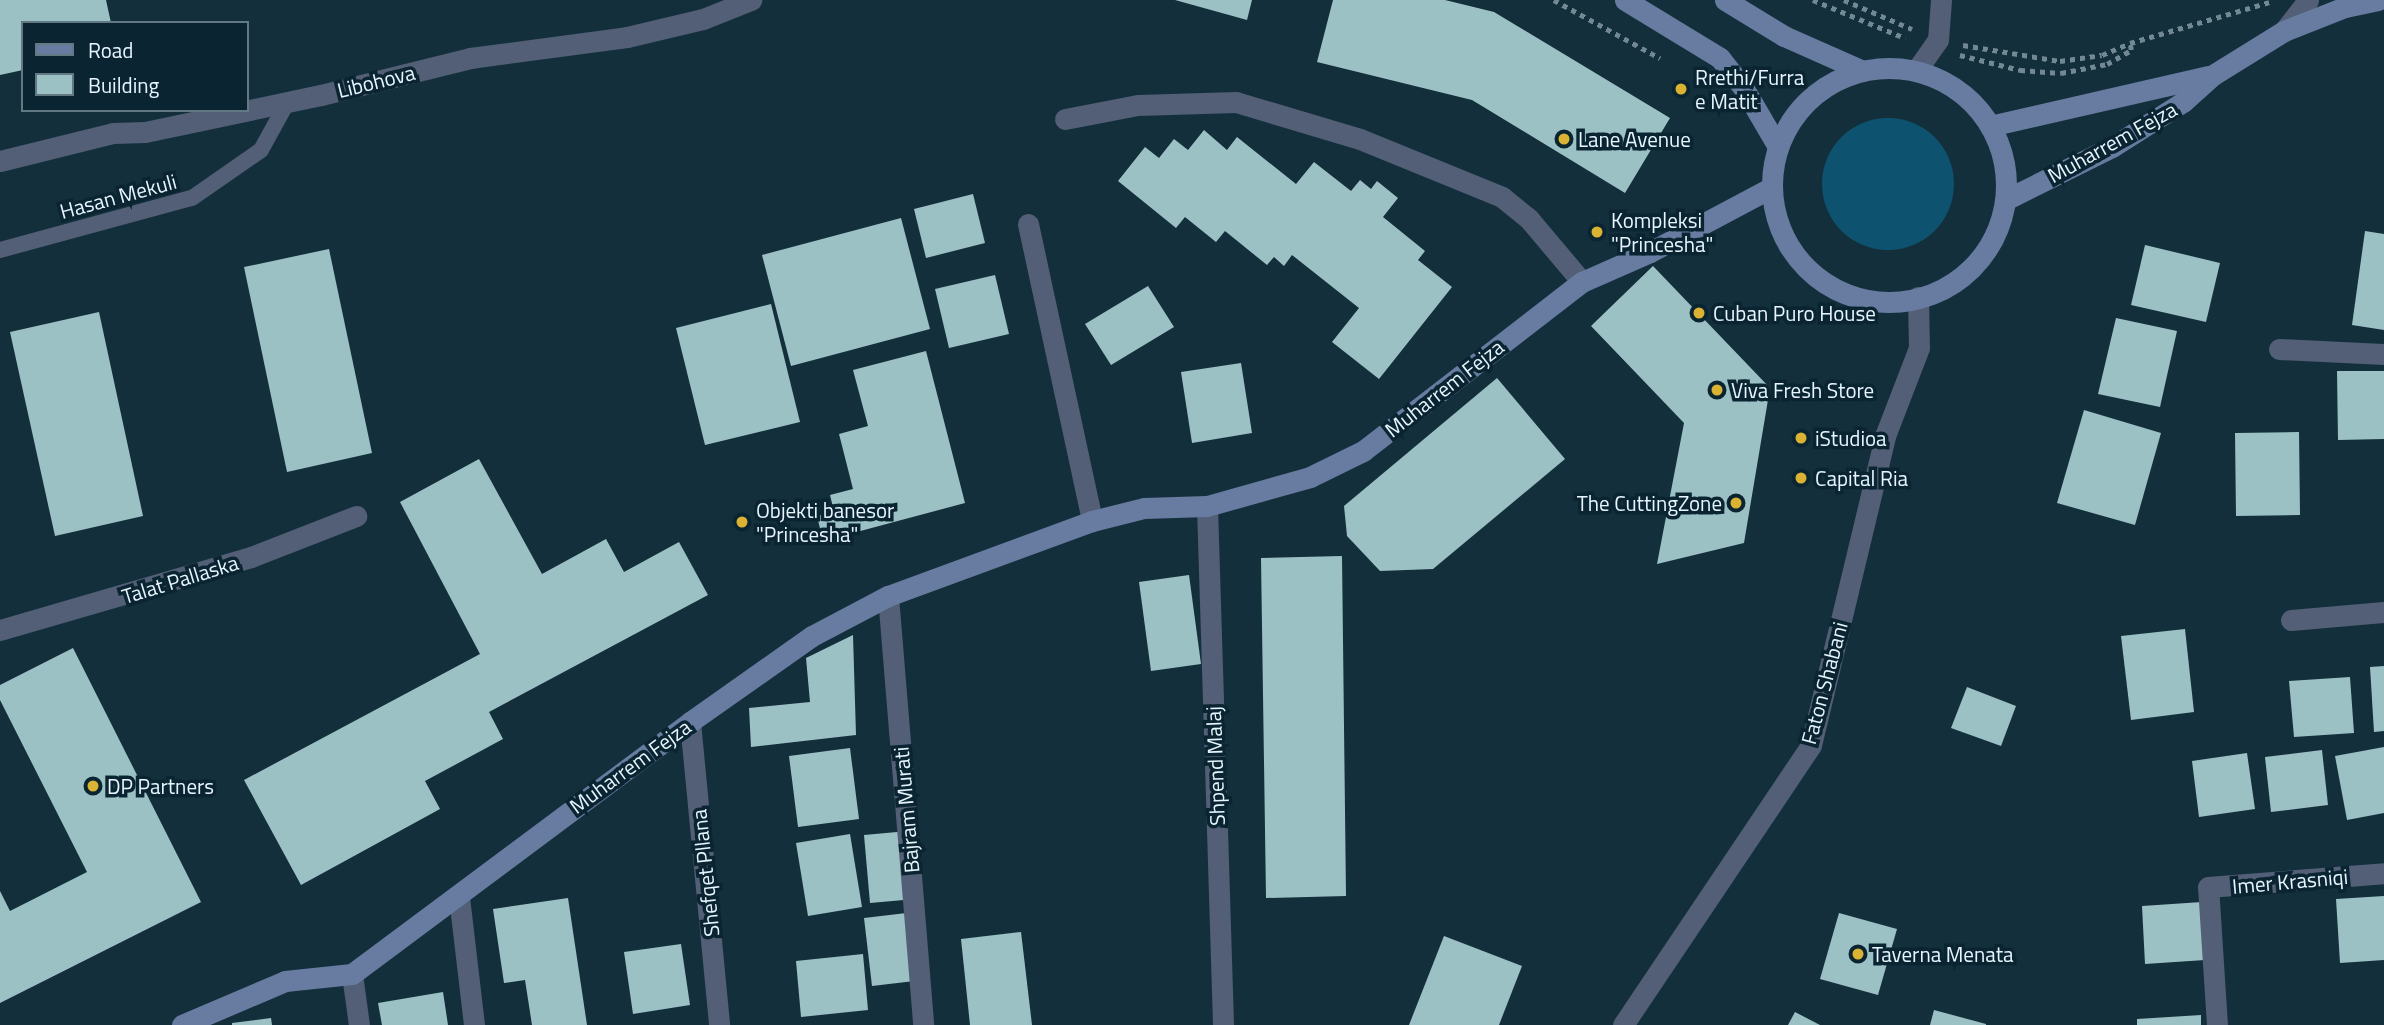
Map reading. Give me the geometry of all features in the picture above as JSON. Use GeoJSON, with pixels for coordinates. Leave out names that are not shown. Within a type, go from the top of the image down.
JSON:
{"type":"FeatureCollection","features":[{"type":"Feature","properties":{"kind":"street","name":"Libohova"},"geometry":{"type":"LineString","coordinates":[[248,110],[470,58],[626,37],[703,19],[751,0]]}},
{"type":"Feature","properties":{"kind":"street"},"geometry":{"type":"LineString","coordinates":[[1625,0],[1720,58],[1743,86],[1778,147]]}},
{"type":"Feature","properties":{"kind":"street"},"geometry":{"type":"LineString","coordinates":[[1725,0],[1784,36],[1863,71],[1916,71],[1955,88],[1990,126],[2004,162],[2005,200],[1997,229],[1981,257],[1947,286],[1918,298],[1867,300],[1818,278],[1784,238],[1772,187],[1778,147],[1794,117],[1815,94],[1863,71]]}},
{"type":"Feature","properties":{"kind":"street"},"geometry":{"type":"LineString","coordinates":[[1916,71],[1936,44],[1941,0]]}},
{"type":"Feature","properties":{"kind":"street"},"geometry":{"type":"LineString","coordinates":[[2284,31],[2308,0]]}},
{"type":"Feature","properties":{"kind":"street","name":"Muharrem Fejza"},"geometry":{"type":"LineString","coordinates":[[2005,200],[2112,148],[2183,102],[2213,75],[2284,31],[2345,6],[2377,0]]}},
{"type":"Feature","properties":{"kind":"street","name":"Muharrem Fejza"},"geometry":{"type":"LineString","coordinates":[[1990,126],[2134,97],[2213,75]]}},
{"type":"Feature","properties":{"kind":"street"},"geometry":{"type":"LineString","coordinates":[[1065,119],[1138,105],[1236,102],[1360,139],[1502,197],[1529,219],[1582,282]]}},
{"type":"Feature","properties":{"kind":"street","name":"Libohova"},"geometry":{"type":"LineString","coordinates":[[0,161],[113,133],[145,132],[237,112]]}},
{"type":"Feature","properties":{"kind":"street","name":"Muharrem Fejza"},"geometry":{"type":"LineString","coordinates":[[182,1025],[285,981],[352,974],[459,897],[584,797],[812,636],[888,596],[1092,521],[1144,508],[1207,506],[1310,477],[1363,450],[1582,282],[1650,252],[1772,187]]}},
{"type":"Feature","properties":{"kind":"street"},"geometry":{"type":"LineString","coordinates":[[1028,224],[1092,521]]}},
{"type":"Feature","properties":{"kind":"street","name":"Faton Shabani"},"geometry":{"type":"LineString","coordinates":[[1623,1025],[1811,745],[1885,436],[1919,348],[1918,298]]}},
{"type":"Feature","properties":{"kind":"street"},"geometry":{"type":"LineString","coordinates":[[2279,349],[2384,354]]}},
{"type":"Feature","properties":{"kind":"street","name":"Shpend Malaj"},"geometry":{"type":"LineString","coordinates":[[1207,506],[1223,1025]]}},
{"type":"Feature","properties":{"kind":"street","name":"Talat Pallaska"},"geometry":{"type":"LineString","coordinates":[[0,630],[251,557],[356,516]]}},
{"type":"Feature","properties":{"kind":"street","name":"Bajram Murati"},"geometry":{"type":"LineString","coordinates":[[888,596],[923,1025]]}},
{"type":"Feature","properties":{"kind":"street"},"geometry":{"type":"LineString","coordinates":[[2291,620],[2384,612]]}},
{"type":"Feature","properties":{"kind":"street","name":"Shefqet Pllana"},"geometry":{"type":"LineString","coordinates":[[690,722],[719,1025]]}},
{"type":"Feature","properties":{"kind":"street","name":"Imer Krasniqi"},"geometry":{"type":"LineString","coordinates":[[2217,1025],[2208,887],[2384,873]]}},
{"type":"Feature","properties":{"kind":"street"},"geometry":{"type":"LineString","coordinates":[[459,897],[474,1025]]}},
{"type":"Feature","properties":{"kind":"street"},"geometry":{"type":"LineString","coordinates":[[352,974],[359,1025]]}},
{"type":"Feature","properties":{"kind":"lane","name":"Hasan Mekuli"},"geometry":{"type":"LineString","coordinates":[[0,250],[192,198],[261,150],[288,101]]}},
{"type":"Feature","properties":{"kind":"path"},"geometry":{"type":"LineString","coordinates":[[1553,0],[1670,63]]}},
{"type":"Feature","properties":{"kind":"path"},"geometry":{"type":"LineString","coordinates":[[1813,0],[1936,44],[2020,70],[2061,73],[2107,64],[2131,50],[2130,43]]}},
{"type":"Feature","properties":{"kind":"path"},"geometry":{"type":"LineString","coordinates":[[1844,0],[1936,44],[2017,58],[2060,61],[2102,55],[2130,43],[2277,0]]}},
{"type":"Feature","properties":{"kind":"shaded area"},"geometry":{"type":"Polygon","coordinates":[[[1888,118],[1913,123],[1935,137],[1949,159],[1954,184],[1949,209],[1935,231],[1913,245],[1888,250],[1863,245],[1841,231],[1827,209],[1822,184],[1827,159],[1841,137],[1863,123],[1888,118]]]}},
{"type":"Feature","properties":{"kind":"building"},"geometry":{"type":"Polygon","coordinates":[[[0,0],[106,0],[111,21],[21,21],[21,70],[0,75],[0,0]]]}},
{"type":"Feature","properties":{"kind":"building"},"geometry":{"type":"Polygon","coordinates":[[[1175,0],[1252,0],[1247,20],[1175,0]]]}},
{"type":"Feature","properties":{"kind":"building"},"geometry":{"type":"Polygon","coordinates":[[[1333,0],[1445,0],[1494,12],[1670,118],[1625,193],[1472,100],[1317,62],[1333,0]]]}},
{"type":"Feature","properties":{"kind":"building"},"geometry":{"type":"Polygon","coordinates":[[[1204,130],[1227,150],[1237,137],[1296,184],[1314,162],[1351,191],[1360,180],[1371,189],[1377,181],[1398,198],[1383,217],[1425,251],[1418,260],[1452,287],[1379,379],[1332,342],[1359,308],[1292,255],[1284,266],[1274,257],[1267,265],[1225,231],[1216,242],[1185,217],[1176,228],[1118,181],[1145,147],[1159,158],[1174,139],[1188,150],[1204,130]]]}},
{"type":"Feature","properties":{"kind":"building"},"geometry":{"type":"Polygon","coordinates":[[[973,194],[985,243],[926,258],[914,209],[973,194]]]}},
{"type":"Feature","properties":{"kind":"building"},"geometry":{"type":"Polygon","coordinates":[[[901,218],[930,329],[791,366],[762,255],[901,218]]]}},
{"type":"Feature","properties":{"kind":"building"},"geometry":{"type":"Polygon","coordinates":[[[2365,231],[2384,234],[2384,330],[2352,325],[2365,231]]]}},
{"type":"Feature","properties":{"kind":"building"},"geometry":{"type":"Polygon","coordinates":[[[2145,245],[2220,263],[2206,322],[2131,305],[2145,245]]]}},
{"type":"Feature","properties":{"kind":"building"},"geometry":{"type":"Polygon","coordinates":[[[329,249],[372,453],[287,472],[244,267],[329,249]]]}},
{"type":"Feature","properties":{"kind":"building"},"geometry":{"type":"Polygon","coordinates":[[[1653,266],[1770,388],[1744,543],[1657,564],[1684,423],[1591,326],[1653,266]]]}},
{"type":"Feature","properties":{"kind":"building"},"geometry":{"type":"Polygon","coordinates":[[[995,275],[1009,334],[949,348],[935,289],[995,275]]]}},
{"type":"Feature","properties":{"kind":"building"},"geometry":{"type":"Polygon","coordinates":[[[1148,286],[1174,327],[1111,365],[1085,324],[1148,286]]]}},
{"type":"Feature","properties":{"kind":"building"},"geometry":{"type":"Polygon","coordinates":[[[771,304],[800,422],[705,445],[676,328],[771,304]]]}},
{"type":"Feature","properties":{"kind":"building"},"geometry":{"type":"Polygon","coordinates":[[[99,312],[143,516],[55,536],[10,332],[99,312]]]}},
{"type":"Feature","properties":{"kind":"building"},"geometry":{"type":"Polygon","coordinates":[[[2116,318],[2177,331],[2160,407],[2098,394],[2116,318]]]}},
{"type":"Feature","properties":{"kind":"building"},"geometry":{"type":"Polygon","coordinates":[[[926,351],[965,503],[823,541],[817,516],[834,511],[830,495],[853,489],[839,434],[868,426],[853,370],[926,351]]]}},
{"type":"Feature","properties":{"kind":"building"},"geometry":{"type":"Polygon","coordinates":[[[1241,363],[1252,433],[1192,443],[1181,372],[1241,363]]]}},
{"type":"Feature","properties":{"kind":"building"},"geometry":{"type":"Polygon","coordinates":[[[2337,371],[2384,371],[2384,439],[2338,440],[2337,371]]]}},
{"type":"Feature","properties":{"kind":"building"},"geometry":{"type":"Polygon","coordinates":[[[1497,378],[1565,459],[1433,569],[1380,571],[1347,536],[1344,506],[1497,378]]]}},
{"type":"Feature","properties":{"kind":"building"},"geometry":{"type":"Polygon","coordinates":[[[2084,410],[2161,433],[2135,525],[2057,503],[2084,410]]]}},
{"type":"Feature","properties":{"kind":"building"},"geometry":{"type":"Polygon","coordinates":[[[2299,432],[2300,515],[2236,516],[2235,433],[2299,432]]]}},
{"type":"Feature","properties":{"kind":"building"},"geometry":{"type":"Polygon","coordinates":[[[479,459],[542,574],[606,539],[624,572],[679,542],[708,595],[489,712],[503,739],[425,781],[440,809],[301,885],[244,780],[480,654],[400,502],[479,459]]]}},
{"type":"Feature","properties":{"kind":"building"},"geometry":{"type":"Polygon","coordinates":[[[1342,556],[1346,896],[1266,898],[1261,558],[1342,556]]]}},
{"type":"Feature","properties":{"kind":"building"},"geometry":{"type":"Polygon","coordinates":[[[1189,575],[1201,664],[1151,671],[1139,582],[1189,575]]]}},
{"type":"Feature","properties":{"kind":"building"},"geometry":{"type":"Polygon","coordinates":[[[2185,629],[2194,712],[2131,720],[2121,636],[2185,629]]]}},
{"type":"Feature","properties":{"kind":"building"},"geometry":{"type":"Polygon","coordinates":[[[853,635],[856,735],[751,747],[749,708],[810,702],[806,658],[853,635]]]}},
{"type":"Feature","properties":{"kind":"building","name":"DP Partners"},"geometry":{"type":"Polygon","coordinates":[[[73,648],[201,902],[0,1003],[0,891],[10,911],[87,872],[0,700],[0,685],[73,648]]]}},
{"type":"Feature","properties":{"kind":"building"},"geometry":{"type":"Polygon","coordinates":[[[2384,666],[2384,731],[2374,732],[2370,667],[2384,666]]]}},
{"type":"Feature","properties":{"kind":"building"},"geometry":{"type":"Polygon","coordinates":[[[2350,677],[2354,733],[2294,737],[2289,681],[2350,677]]]}},
{"type":"Feature","properties":{"kind":"building"},"geometry":{"type":"Polygon","coordinates":[[[1967,687],[2016,706],[2001,746],[1951,728],[1967,687]]]}},
{"type":"Feature","properties":{"kind":"building"},"geometry":{"type":"Polygon","coordinates":[[[2384,747],[2384,813],[2347,820],[2335,756],[2384,747]]]}},
{"type":"Feature","properties":{"kind":"building"},"geometry":{"type":"Polygon","coordinates":[[[850,748],[859,819],[798,827],[789,756],[850,748]]]}},
{"type":"Feature","properties":{"kind":"building"},"geometry":{"type":"Polygon","coordinates":[[[2322,750],[2328,805],[2271,812],[2265,757],[2322,750]]]}},
{"type":"Feature","properties":{"kind":"building"},"geometry":{"type":"Polygon","coordinates":[[[2247,753],[2255,809],[2199,817],[2192,761],[2247,753]]]}},
{"type":"Feature","properties":{"kind":"building"},"geometry":{"type":"Polygon","coordinates":[[[908,831],[915,899],[870,903],[864,835],[908,831]]]}},
{"type":"Feature","properties":{"kind":"building"},"geometry":{"type":"Polygon","coordinates":[[[850,834],[862,907],[808,916],[796,843],[850,834]]]}},
{"type":"Feature","properties":{"kind":"building"},"geometry":{"type":"Polygon","coordinates":[[[2384,896],[2384,960],[2340,963],[2336,899],[2384,896]]]}},
{"type":"Feature","properties":{"kind":"building"},"geometry":{"type":"Polygon","coordinates":[[[568,898],[587,1025],[532,1025],[525,980],[504,983],[493,909],[568,898]]]}},
{"type":"Feature","properties":{"kind":"building"},"geometry":{"type":"Polygon","coordinates":[[[2202,902],[2205,960],[2145,964],[2142,906],[2202,902]]]}},
{"type":"Feature","properties":{"kind":"building"},"geometry":{"type":"Polygon","coordinates":[[[915,912],[923,980],[872,986],[864,918],[915,912]]]}},
{"type":"Feature","properties":{"kind":"building","name":"Taverna Menata"},"geometry":{"type":"Polygon","coordinates":[[[1839,913],[1897,929],[1878,995],[1820,979],[1839,913]]]}},
{"type":"Feature","properties":{"kind":"building"},"geometry":{"type":"Polygon","coordinates":[[[1021,932],[1032,1025],[970,1025],[961,939],[1021,932]]]}},
{"type":"Feature","properties":{"kind":"building"},"geometry":{"type":"Polygon","coordinates":[[[1444,936],[1522,966],[1499,1025],[1409,1025],[1444,936]]]}},
{"type":"Feature","properties":{"kind":"building"},"geometry":{"type":"Polygon","coordinates":[[[681,944],[690,1005],[633,1014],[624,952],[681,944]]]}},
{"type":"Feature","properties":{"kind":"building"},"geometry":{"type":"Polygon","coordinates":[[[863,954],[868,1010],[801,1017],[796,961],[863,954]]]}},
{"type":"Feature","properties":{"kind":"building"},"geometry":{"type":"Polygon","coordinates":[[[443,992],[448,1025],[382,1025],[378,1003],[443,992]]]}},
{"type":"Feature","properties":{"kind":"building"},"geometry":{"type":"Polygon","coordinates":[[[1934,1010],[1986,1024],[1986,1025],[1930,1025],[1934,1010]]]}},
{"type":"Feature","properties":{"kind":"building"},"geometry":{"type":"Polygon","coordinates":[[[1795,1012],[1820,1025],[1788,1025],[1795,1012]]]}},
{"type":"Feature","properties":{"kind":"building"},"geometry":{"type":"Polygon","coordinates":[[[2201,1015],[2201,1025],[2137,1025],[2137,1019],[2201,1015]]]}},
{"type":"Feature","properties":{"kind":"building"},"geometry":{"type":"Polygon","coordinates":[[[271,1018],[272,1025],[232,1025],[232,1023],[271,1018]]]}},
{"type":"Feature","properties":{"kind":"place","name":"Rrethi/Furra e Matit"},"geometry":{"type":"Point","coordinates":[1681,89]}},
{"type":"Feature","properties":{"kind":"place","name":"Lane Avenue"},"geometry":{"type":"Point","coordinates":[1564,139]}},
{"type":"Feature","properties":{"kind":"place","name":"Kompleksi \"Princesha\""},"geometry":{"type":"Point","coordinates":[1597,232]}},
{"type":"Feature","properties":{"kind":"place","name":"Cuban Puro House"},"geometry":{"type":"Point","coordinates":[1699,313]}},
{"type":"Feature","properties":{"kind":"place","name":"Viva Fresh Store"},"geometry":{"type":"Point","coordinates":[1717,390]}},
{"type":"Feature","properties":{"kind":"place","name":"iStudioa"},"geometry":{"type":"Point","coordinates":[1801,438]}},
{"type":"Feature","properties":{"kind":"place","name":"Capital Ria"},"geometry":{"type":"Point","coordinates":[1801,478]}},
{"type":"Feature","properties":{"kind":"place","name":"The CuttingZone"},"geometry":{"type":"Point","coordinates":[1736,503]}},
{"type":"Feature","properties":{"kind":"place","name":"Objekti banesor \"Princesha\""},"geometry":{"type":"Point","coordinates":[742,522]}},
{"type":"Feature","properties":{"kind":"place","name":"DP Partners"},"geometry":{"type":"Point","coordinates":[93,786]}},
{"type":"Feature","properties":{"kind":"place","name":"Taverna Menata"},"geometry":{"type":"Point","coordinates":[1858,954]}}]}
